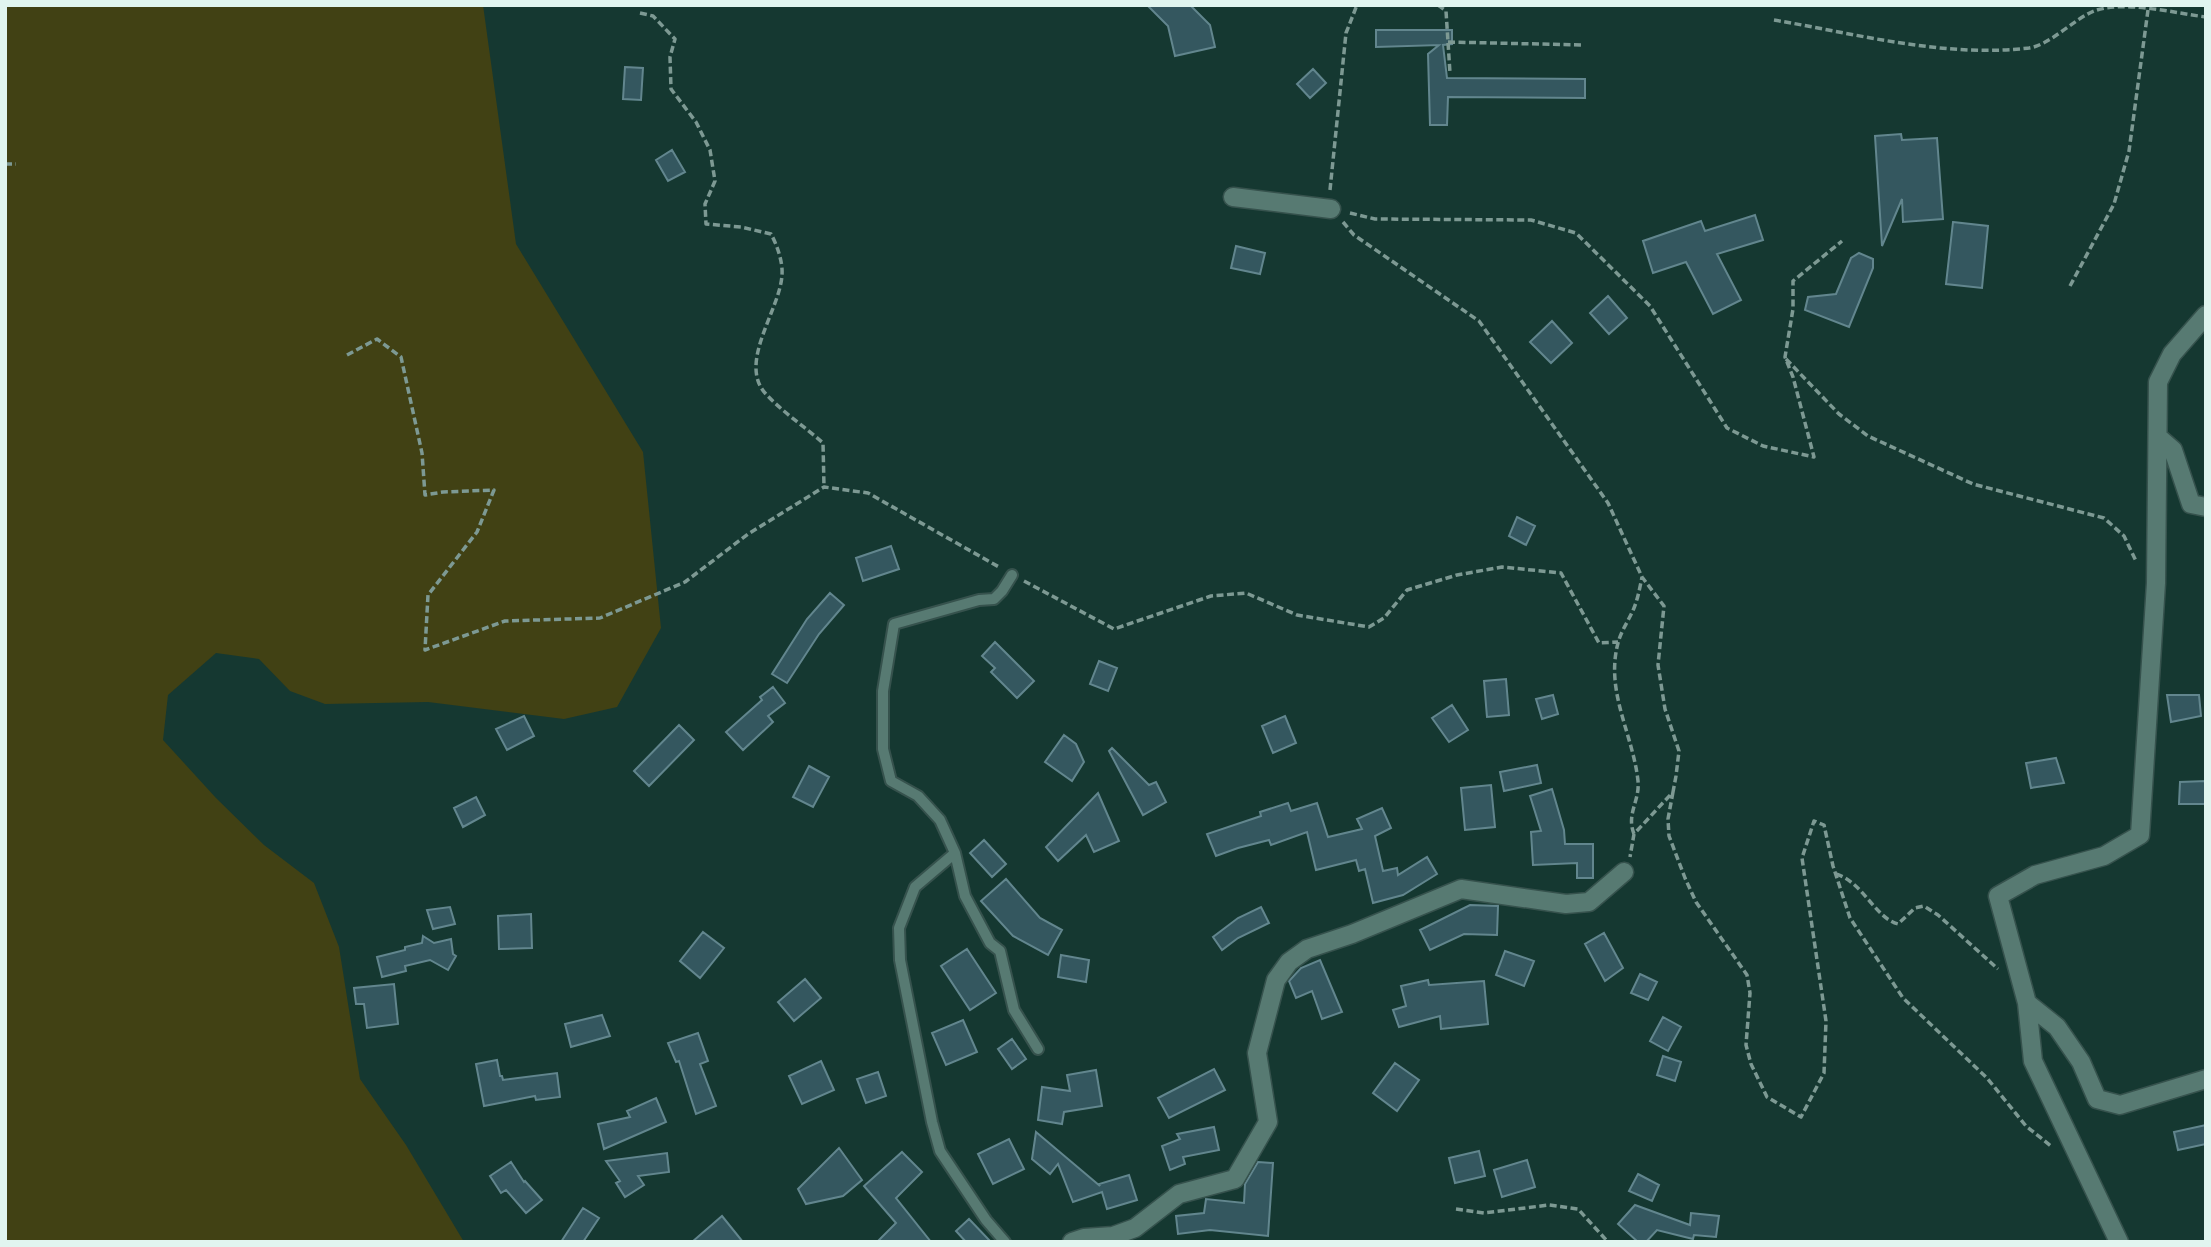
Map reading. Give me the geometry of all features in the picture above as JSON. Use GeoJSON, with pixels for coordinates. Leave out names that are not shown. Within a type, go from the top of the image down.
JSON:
{"type":"FeatureCollection","features":[{"type":"Feature","properties":{"kind":"street"},"geometry":{"type":"LineString","coordinates":[[1233,197],[1331,209]]}},
{"type":"Feature","properties":{"kind":"street"},"geometry":{"type":"LineString","coordinates":[[2119,1242],[2033,1061],[2027,1003],[1998,896],[2035,875],[2104,856],[2140,835],[2156,583],[2158,382],[2172,354],[2206,315]]}},
{"type":"Feature","properties":{"kind":"street"},"geometry":{"type":"LineString","coordinates":[[2158,437],[2173,450],[2190,504],[2206,507]]}},
{"type":"Feature","properties":{"kind":"street"},"geometry":{"type":"LineString","coordinates":[[1072,1242],[1084,1238],[1113,1236],[1135,1228],[1179,1194],[1235,1179],[1268,1122],[1257,1054],[1276,980],[1289,962],[1307,949],[1461,890],[1566,904],[1589,902],[1625,872]]}},
{"type":"Feature","properties":{"kind":"street"},"geometry":{"type":"LineString","coordinates":[[2027,1003],[2057,1027],[2081,1062],[2097,1099],[2120,1105],[2206,1079]]}},
{"type":"Feature","properties":{"kind":"lane"},"geometry":{"type":"LineString","coordinates":[[1012,575],[994,599],[979,600],[894,624],[883,691],[883,749],[891,781],[918,796],[940,820],[954,853],[965,896],[990,943],[1000,951],[1014,1010],[1038,1049]]}},
{"type":"Feature","properties":{"kind":"lane"},"geometry":{"type":"LineString","coordinates":[[954,853],[915,887],[899,928],[900,960],[940,1151],[986,1220],[1005,1242]]}},
{"type":"Feature","properties":{"kind":"path"},"geometry":{"type":"LineString","coordinates":[[1357,5],[1346,33],[1331,209],[1354,234],[1479,321],[1608,503],[1642,577],[1664,606],[1658,665],[1665,709],[1678,751],[1668,819],[1669,836],[1696,902],[1747,975],[1750,993],[1746,1045],[1751,1064],[1767,1097],[1801,1117],[1824,1073],[1826,1021],[1802,858],[1814,821],[1824,825],[1850,918],[1903,998],[1987,1078],[2026,1126],[2050,1145],[2076,1154]]}},
{"type":"Feature","properties":{"kind":"path"},"geometry":{"type":"LineString","coordinates":[[1438,5],[1446,11],[1450,73]]}},
{"type":"Feature","properties":{"kind":"path"},"geometry":{"type":"LineString","coordinates":[[1774,20],[1893,41],[1976,52],[2034,47],[2094,11],[2118,6],[2206,17]]}},
{"type":"Feature","properties":{"kind":"path"},"geometry":{"type":"LineString","coordinates":[[2070,286],[2114,204],[2129,151],[2148,10]]}},
{"type":"Feature","properties":{"kind":"path"},"geometry":{"type":"LineString","coordinates":[[639,13],[653,16],[675,39],[670,57],[671,89],[696,122],[710,150],[715,181],[705,204],[706,224],[771,234],[777,245],[783,275],[760,341],[755,372],[764,392],[822,443],[824,487]]}},
{"type":"Feature","properties":{"kind":"path"},"geometry":{"type":"LineString","coordinates":[[1448,42],[1583,45]]}},
{"type":"Feature","properties":{"kind":"path"},"geometry":{"type":"LineString","coordinates":[[5,164],[16,164]]}},
{"type":"Feature","properties":{"kind":"path"},"geometry":{"type":"LineString","coordinates":[[1331,209],[1375,219],[1531,220],[1576,233],[1650,306],[1727,428],[1763,446],[1814,457],[1793,377],[1785,357],[1793,309],[1793,281],[1842,241]]}},
{"type":"Feature","properties":{"kind":"path"},"geometry":{"type":"LineString","coordinates":[[347,355],[377,339],[401,357],[422,453],[425,495],[494,490],[477,532],[428,595],[425,650],[505,621],[600,618],[685,582],[748,534],[824,487],[868,493],[1114,629],[1211,596],[1246,593],[1297,615],[1369,627],[1384,618],[1407,590],[1457,575],[1502,567],[1561,573],[1599,643],[1618,642]]}},
{"type":"Feature","properties":{"kind":"path"},"geometry":{"type":"LineString","coordinates":[[1785,357],[1839,414],[1868,436],[1973,484],[2104,518],[2124,536],[2142,572],[2156,583]]}},
{"type":"Feature","properties":{"kind":"path"},"geometry":{"type":"LineString","coordinates":[[1625,872],[1632,852],[1634,834],[1630,823],[1638,785],[1633,754],[1621,718],[1615,679],[1618,642],[1634,607],[1642,577]]}},
{"type":"Feature","properties":{"kind":"path"},"geometry":{"type":"LineString","coordinates":[[1634,834],[1673,792]]}},
{"type":"Feature","properties":{"kind":"path"},"geometry":{"type":"LineString","coordinates":[[1836,874],[1846,877],[1877,907],[1887,921],[1898,924],[1915,908],[1924,906],[1999,970]]}},
{"type":"Feature","properties":{"kind":"path"},"geometry":{"type":"LineString","coordinates":[[1456,1209],[1484,1213],[1549,1205],[1578,1209],[1608,1242]]}},
{"type":"Feature","properties":{"kind":"shaded area"},"geometry":{"type":"Polygon","coordinates":[[[5,5],[483,5],[516,244],[643,452],[661,628],[617,707],[564,719],[428,702],[325,704],[290,691],[259,659],[216,653],[168,695],[163,740],[264,845],[314,883],[339,947],[360,1079],[406,1145],[464,1242],[5,1242],[5,5]]]}},
{"type":"Feature","properties":{"kind":"building"},"geometry":{"type":"Polygon","coordinates":[[[1147,5],[1190,5],[1210,25],[1215,47],[1175,56],[1168,26],[1147,5]]]}},
{"type":"Feature","properties":{"kind":"building"},"geometry":{"type":"Polygon","coordinates":[[[1376,30],[1452,30],[1452,44],[1443,45],[1447,78],[1585,79],[1585,98],[1448,97],[1447,125],[1430,125],[1428,54],[1439,45],[1376,47],[1376,30]]]}},
{"type":"Feature","properties":{"kind":"building"},"geometry":{"type":"Polygon","coordinates":[[[625,67],[643,68],[641,100],[623,99],[625,67]]]}},
{"type":"Feature","properties":{"kind":"building"},"geometry":{"type":"Polygon","coordinates":[[[1313,69],[1326,83],[1310,98],[1297,84],[1313,69]]]}},
{"type":"Feature","properties":{"kind":"building"},"geometry":{"type":"Polygon","coordinates":[[[1901,134],[1902,140],[1937,138],[1943,219],[1903,222],[1902,199],[1882,246],[1875,136],[1901,134]]]}},
{"type":"Feature","properties":{"kind":"building"},"geometry":{"type":"Polygon","coordinates":[[[672,150],[685,172],[668,181],[656,160],[672,150]]]}},
{"type":"Feature","properties":{"kind":"building"},"geometry":{"type":"Polygon","coordinates":[[[1755,215],[1763,240],[1717,254],[1741,300],[1713,314],[1686,262],[1653,273],[1643,241],[1701,221],[1705,231],[1755,215]]]}},
{"type":"Feature","properties":{"kind":"building"},"geometry":{"type":"Polygon","coordinates":[[[1953,222],[1988,226],[1982,288],[1946,284],[1953,222]]]}},
{"type":"Feature","properties":{"kind":"building"},"geometry":{"type":"Polygon","coordinates":[[[1236,246],[1265,253],[1260,274],[1231,268],[1236,246]]]}},
{"type":"Feature","properties":{"kind":"building"},"geometry":{"type":"Polygon","coordinates":[[[1859,253],[1873,259],[1873,268],[1849,327],[1805,310],[1808,297],[1836,294],[1851,258],[1859,253]]]}},
{"type":"Feature","properties":{"kind":"building"},"geometry":{"type":"Polygon","coordinates":[[[1608,296],[1627,318],[1609,334],[1590,313],[1608,296]]]}},
{"type":"Feature","properties":{"kind":"building"},"geometry":{"type":"Polygon","coordinates":[[[1552,321],[1572,343],[1551,363],[1530,342],[1552,321]]]}},
{"type":"Feature","properties":{"kind":"building"},"geometry":{"type":"Polygon","coordinates":[[[1517,517],[1535,526],[1526,545],[1509,536],[1517,517]]]}},
{"type":"Feature","properties":{"kind":"building"},"geometry":{"type":"Polygon","coordinates":[[[891,546],[899,569],[863,581],[856,558],[891,546]]]}},
{"type":"Feature","properties":{"kind":"building"},"geometry":{"type":"Polygon","coordinates":[[[830,593],[844,605],[819,634],[787,683],[772,674],[807,619],[830,593]]]}},
{"type":"Feature","properties":{"kind":"building"},"geometry":{"type":"Polygon","coordinates":[[[995,642],[1034,681],[1017,698],[991,672],[995,668],[982,656],[995,642]]]}},
{"type":"Feature","properties":{"kind":"building"},"geometry":{"type":"Polygon","coordinates":[[[1099,661],[1117,668],[1108,691],[1090,684],[1099,661]]]}},
{"type":"Feature","properties":{"kind":"building"},"geometry":{"type":"Polygon","coordinates":[[[1506,679],[1509,715],[1487,717],[1484,681],[1506,679]]]}},
{"type":"Feature","properties":{"kind":"building"},"geometry":{"type":"Polygon","coordinates":[[[773,687],[785,703],[768,716],[773,722],[743,750],[726,732],[773,687]]]}},
{"type":"Feature","properties":{"kind":"building"},"geometry":{"type":"Polygon","coordinates":[[[1553,695],[1558,714],[1542,719],[1536,699],[1553,695]]]}},
{"type":"Feature","properties":{"kind":"building"},"geometry":{"type":"Polygon","coordinates":[[[2167,695],[2199,695],[2201,716],[2171,722],[2167,695]]]}},
{"type":"Feature","properties":{"kind":"building"},"geometry":{"type":"Polygon","coordinates":[[[1452,705],[1468,730],[1449,742],[1432,718],[1452,705]]]}},
{"type":"Feature","properties":{"kind":"building"},"geometry":{"type":"Polygon","coordinates":[[[524,716],[534,736],[507,750],[496,729],[524,716]]]}},
{"type":"Feature","properties":{"kind":"building"},"geometry":{"type":"Polygon","coordinates":[[[1285,716],[1296,743],[1273,753],[1262,726],[1285,716]]]}},
{"type":"Feature","properties":{"kind":"building"},"geometry":{"type":"Polygon","coordinates":[[[679,725],[694,740],[649,786],[634,771],[679,725]]]}},
{"type":"Feature","properties":{"kind":"building"},"geometry":{"type":"Polygon","coordinates":[[[1064,735],[1076,744],[1084,762],[1072,781],[1045,762],[1064,735]]]}},
{"type":"Feature","properties":{"kind":"building"},"geometry":{"type":"Polygon","coordinates":[[[1112,748],[1149,785],[1156,782],[1166,802],[1143,815],[1109,751],[1112,748]]]}},
{"type":"Feature","properties":{"kind":"building"},"geometry":{"type":"Polygon","coordinates":[[[2056,758],[2064,783],[2031,788],[2026,763],[2056,758]]]}},
{"type":"Feature","properties":{"kind":"building"},"geometry":{"type":"Polygon","coordinates":[[[1537,765],[1541,783],[1504,791],[1500,772],[1537,765]]]}},
{"type":"Feature","properties":{"kind":"building"},"geometry":{"type":"Polygon","coordinates":[[[809,766],[829,777],[813,807],[793,797],[809,766]]]}},
{"type":"Feature","properties":{"kind":"building"},"geometry":{"type":"Polygon","coordinates":[[[2206,781],[2206,804],[2179,804],[2180,782],[2206,781]]]}},
{"type":"Feature","properties":{"kind":"building"},"geometry":{"type":"Polygon","coordinates":[[[1491,785],[1495,827],[1465,830],[1461,788],[1491,785]]]}},
{"type":"Feature","properties":{"kind":"building"},"geometry":{"type":"Polygon","coordinates":[[[1552,789],[1564,830],[1565,844],[1593,844],[1593,878],[1577,878],[1577,863],[1533,865],[1531,832],[1541,831],[1530,796],[1552,789]]]}},
{"type":"Feature","properties":{"kind":"building"},"geometry":{"type":"Polygon","coordinates":[[[1098,793],[1119,841],[1094,852],[1086,835],[1058,861],[1046,847],[1098,793]]]}},
{"type":"Feature","properties":{"kind":"building"},"geometry":{"type":"Polygon","coordinates":[[[476,797],[485,815],[463,827],[454,808],[476,797]]]}},
{"type":"Feature","properties":{"kind":"building"},"geometry":{"type":"Polygon","coordinates":[[[1288,803],[1291,811],[1317,803],[1328,837],[1362,829],[1357,819],[1382,808],[1391,828],[1375,836],[1383,871],[1397,868],[1398,875],[1427,857],[1437,874],[1403,895],[1373,903],[1365,869],[1359,871],[1356,860],[1316,870],[1307,832],[1271,845],[1269,840],[1216,856],[1207,834],[1261,816],[1260,812],[1288,803]]]}},
{"type":"Feature","properties":{"kind":"building"},"geometry":{"type":"Polygon","coordinates":[[[984,840],[1006,864],[992,877],[970,853],[984,840]]]}},
{"type":"Feature","properties":{"kind":"building"},"geometry":{"type":"Polygon","coordinates":[[[1006,879],[1040,918],[1062,930],[1048,955],[1013,936],[981,901],[1006,879]]]}},
{"type":"Feature","properties":{"kind":"building"},"geometry":{"type":"Polygon","coordinates":[[[1470,905],[1498,906],[1497,935],[1464,934],[1430,950],[1420,930],[1470,905]]]}},
{"type":"Feature","properties":{"kind":"building"},"geometry":{"type":"Polygon","coordinates":[[[450,907],[455,924],[433,929],[427,910],[450,907]]]}},
{"type":"Feature","properties":{"kind":"building"},"geometry":{"type":"Polygon","coordinates":[[[1261,907],[1269,923],[1238,938],[1222,950],[1213,937],[1238,918],[1261,907]]]}},
{"type":"Feature","properties":{"kind":"building"},"geometry":{"type":"Polygon","coordinates":[[[531,914],[532,948],[499,949],[498,916],[531,914]]]}},
{"type":"Feature","properties":{"kind":"building"},"geometry":{"type":"Polygon","coordinates":[[[703,932],[724,948],[700,978],[680,961],[703,932]]]}},
{"type":"Feature","properties":{"kind":"building"},"geometry":{"type":"Polygon","coordinates":[[[1604,933],[1623,968],[1605,981],[1585,944],[1604,933]]]}},
{"type":"Feature","properties":{"kind":"building"},"geometry":{"type":"Polygon","coordinates":[[[423,936],[434,943],[451,939],[453,954],[456,956],[448,970],[430,960],[405,966],[406,971],[382,977],[377,957],[422,943],[423,936]]]}},
{"type":"Feature","properties":{"kind":"building"},"geometry":{"type":"Polygon","coordinates":[[[967,949],[996,993],[970,1010],[941,966],[967,949]]]}},
{"type":"Feature","properties":{"kind":"building"},"geometry":{"type":"Polygon","coordinates":[[[1505,951],[1534,961],[1524,986],[1496,975],[1505,951]]]}},
{"type":"Feature","properties":{"kind":"building"},"geometry":{"type":"Polygon","coordinates":[[[1061,955],[1089,960],[1086,982],[1058,977],[1061,955]]]}},
{"type":"Feature","properties":{"kind":"building"},"geometry":{"type":"Polygon","coordinates":[[[1320,960],[1342,1012],[1322,1019],[1312,991],[1296,998],[1289,981],[1301,968],[1320,960]]]}},
{"type":"Feature","properties":{"kind":"building"},"geometry":{"type":"Polygon","coordinates":[[[1640,974],[1657,982],[1648,1000],[1631,993],[1640,974]]]}},
{"type":"Feature","properties":{"kind":"building"},"geometry":{"type":"Polygon","coordinates":[[[805,979],[821,998],[794,1021],[778,1002],[805,979]]]}},
{"type":"Feature","properties":{"kind":"building"},"geometry":{"type":"Polygon","coordinates":[[[1428,980],[1429,985],[1484,981],[1488,1024],[1441,1029],[1440,1016],[1399,1027],[1393,1010],[1406,1006],[1401,986],[1428,980]]]}},
{"type":"Feature","properties":{"kind":"building"},"geometry":{"type":"Polygon","coordinates":[[[394,984],[398,1024],[367,1028],[364,1004],[356,1004],[354,988],[394,984]]]}},
{"type":"Feature","properties":{"kind":"building"},"geometry":{"type":"Polygon","coordinates":[[[602,1015],[610,1036],[571,1047],[565,1024],[602,1015]]]}},
{"type":"Feature","properties":{"kind":"building"},"geometry":{"type":"Polygon","coordinates":[[[1663,1017],[1681,1027],[1668,1051],[1650,1041],[1663,1017]]]}},
{"type":"Feature","properties":{"kind":"building"},"geometry":{"type":"Polygon","coordinates":[[[963,1020],[977,1052],[946,1065],[932,1033],[963,1020]]]}},
{"type":"Feature","properties":{"kind":"building"},"geometry":{"type":"Polygon","coordinates":[[[698,1033],[708,1061],[700,1064],[716,1106],[696,1114],[679,1061],[676,1062],[668,1043],[698,1033]]]}},
{"type":"Feature","properties":{"kind":"building"},"geometry":{"type":"Polygon","coordinates":[[[1012,1039],[1026,1059],[1012,1069],[998,1049],[1012,1039]]]}},
{"type":"Feature","properties":{"kind":"building"},"geometry":{"type":"Polygon","coordinates":[[[1663,1056],[1681,1062],[1675,1081],[1657,1075],[1663,1056]]]}},
{"type":"Feature","properties":{"kind":"building"},"geometry":{"type":"Polygon","coordinates":[[[497,1060],[503,1080],[557,1073],[560,1097],[536,1100],[535,1096],[484,1106],[476,1064],[497,1060]]]}},
{"type":"Feature","properties":{"kind":"building"},"geometry":{"type":"Polygon","coordinates":[[[821,1061],[834,1090],[802,1104],[789,1076],[821,1061]]]}},
{"type":"Feature","properties":{"kind":"building"},"geometry":{"type":"Polygon","coordinates":[[[1395,1063],[1419,1080],[1397,1111],[1373,1093],[1395,1063]]]}},
{"type":"Feature","properties":{"kind":"building"},"geometry":{"type":"Polygon","coordinates":[[[1214,1069],[1225,1090],[1169,1118],[1158,1098],[1214,1069]]]}},
{"type":"Feature","properties":{"kind":"building"},"geometry":{"type":"Polygon","coordinates":[[[1096,1070],[1102,1106],[1064,1112],[1062,1124],[1038,1120],[1042,1087],[1070,1091],[1067,1075],[1096,1070]]]}},
{"type":"Feature","properties":{"kind":"building"},"geometry":{"type":"Polygon","coordinates":[[[878,1072],[886,1096],[866,1103],[857,1079],[878,1072]]]}},
{"type":"Feature","properties":{"kind":"building"},"geometry":{"type":"Polygon","coordinates":[[[656,1098],[666,1122],[604,1149],[598,1124],[630,1117],[627,1111],[656,1098]]]}},
{"type":"Feature","properties":{"kind":"building"},"geometry":{"type":"Polygon","coordinates":[[[2206,1125],[2206,1144],[2178,1150],[2174,1132],[2206,1125]]]}},
{"type":"Feature","properties":{"kind":"building"},"geometry":{"type":"Polygon","coordinates":[[[1214,1127],[1219,1150],[1183,1157],[1185,1164],[1170,1170],[1162,1146],[1180,1139],[1177,1134],[1214,1127]]]}},
{"type":"Feature","properties":{"kind":"building"},"geometry":{"type":"Polygon","coordinates":[[[1036,1132],[1100,1186],[1099,1184],[1129,1175],[1137,1200],[1107,1209],[1102,1192],[1073,1202],[1058,1164],[1050,1174],[1032,1159],[1036,1132]]]}},
{"type":"Feature","properties":{"kind":"building"},"geometry":{"type":"Polygon","coordinates":[[[1009,1139],[1024,1169],[993,1184],[978,1154],[1009,1139]]]}},
{"type":"Feature","properties":{"kind":"building"},"geometry":{"type":"Polygon","coordinates":[[[839,1148],[862,1180],[843,1196],[806,1204],[798,1189],[839,1148]]]}},
{"type":"Feature","properties":{"kind":"building"},"geometry":{"type":"Polygon","coordinates":[[[1479,1151],[1485,1176],[1455,1183],[1449,1158],[1479,1151]]]}},
{"type":"Feature","properties":{"kind":"building"},"geometry":{"type":"Polygon","coordinates":[[[902,1152],[922,1172],[896,1198],[931,1242],[877,1242],[896,1223],[864,1186],[902,1152]]]}},
{"type":"Feature","properties":{"kind":"building"},"geometry":{"type":"Polygon","coordinates":[[[667,1153],[669,1172],[638,1176],[644,1185],[625,1197],[616,1183],[620,1181],[606,1161],[667,1153]]]}},
{"type":"Feature","properties":{"kind":"building"},"geometry":{"type":"Polygon","coordinates":[[[1527,1160],[1535,1187],[1502,1197],[1494,1170],[1527,1160]]]}},
{"type":"Feature","properties":{"kind":"building"},"geometry":{"type":"Polygon","coordinates":[[[511,1162],[524,1182],[542,1200],[526,1213],[506,1190],[501,1193],[490,1176],[511,1162]]]}},
{"type":"Feature","properties":{"kind":"building"},"geometry":{"type":"Polygon","coordinates":[[[1258,1162],[1273,1163],[1268,1236],[1210,1230],[1178,1234],[1176,1216],[1204,1213],[1206,1199],[1244,1203],[1245,1184],[1258,1162]]]}},
{"type":"Feature","properties":{"kind":"building"},"geometry":{"type":"Polygon","coordinates":[[[1638,1174],[1659,1185],[1652,1201],[1629,1191],[1638,1174]]]}},
{"type":"Feature","properties":{"kind":"building"},"geometry":{"type":"Polygon","coordinates":[[[1635,1205],[1690,1225],[1691,1213],[1719,1216],[1716,1237],[1694,1235],[1693,1239],[1657,1230],[1646,1242],[1638,1242],[1618,1224],[1635,1205]]]}},
{"type":"Feature","properties":{"kind":"building"},"geometry":{"type":"Polygon","coordinates":[[[583,1208],[599,1218],[583,1242],[561,1242],[583,1208]]]}},
{"type":"Feature","properties":{"kind":"building"},"geometry":{"type":"Polygon","coordinates":[[[722,1216],[743,1242],[692,1242],[722,1216]]]}},
{"type":"Feature","properties":{"kind":"building"},"geometry":{"type":"Polygon","coordinates":[[[969,1219],[991,1242],[966,1242],[956,1231],[969,1219]]]}}]}
